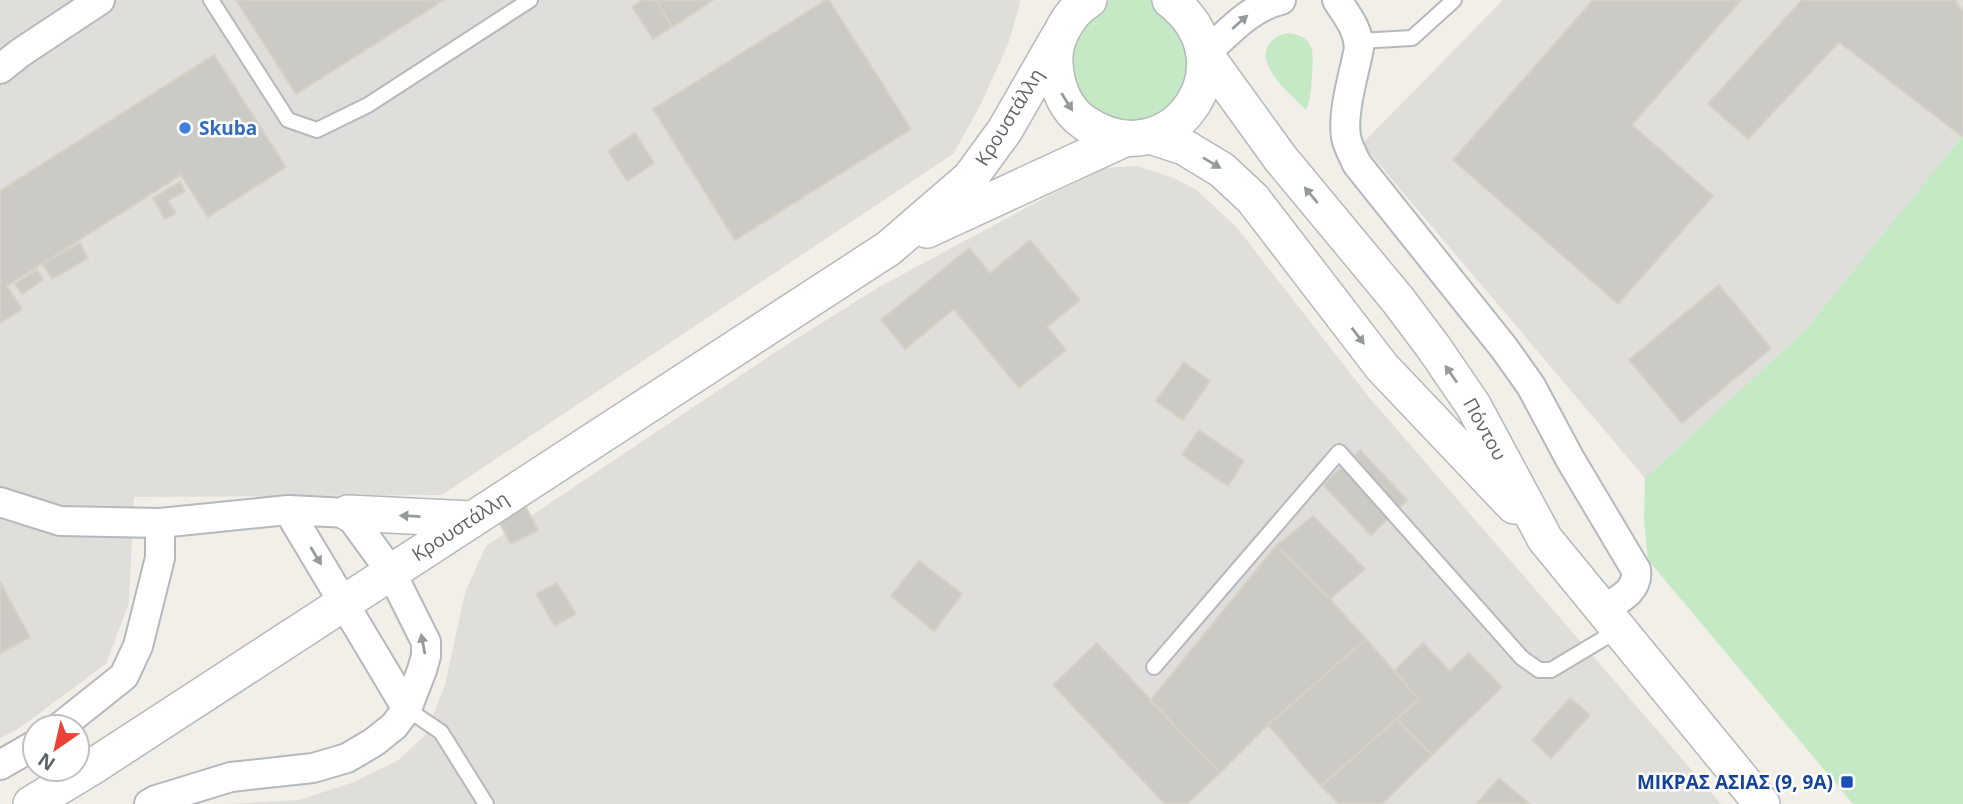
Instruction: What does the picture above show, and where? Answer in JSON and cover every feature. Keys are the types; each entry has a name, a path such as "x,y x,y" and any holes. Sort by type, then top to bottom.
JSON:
{"street":[{"path":"0,69 100,0"},
{"name":"Κρουστάλλη","path":"31,804 92,767 889,248 970,178 1005,130 1060,21 1089,0"},
{"name":"Πόντου","path":"1170,0 1192,22 1205,54 1281,159 1398,300 1434,348 1473,405 1545,540 1762,804"},
{"path":"1205,54 1252,11 1269,2 1281,0"},
{"path":"1337,0 1355,27 1359,41 1346,112 1346,138 1350,150 1357,164 1504,348 1531,386 1570,459 1636,570 1635,586 1611,620"},
{"path":"1060,21 1054,56 1055,77 1062,97 1077,118 1099,132 1184,147 1222,170 1253,200 1382,368 1545,540"},
{"name":"Κρουστάλλη","path":"889,248 1137,138 1169,128 1186,114 1198,96 1204,75 1205,54"},
{"path":"0,502 60,521 160,523 288,510 472,519"},
{"path":"288,510 407,709"},
{"path":"149,804 231,777 313,768 347,758 394,726 407,709 426,656 426,642 391,572 348,513"},
{"path":"78,713 124,676 138,646 160,558 160,523"},
{"path":"0,765 21,753"}],"lane":[{"path":"211,0 288,120 317,130 368,105 530,0"},
{"path":"1359,41 1412,38 1454,0"},
{"path":"1154,667 1339,452 1522,658 1539,670 1551,670 1611,620"},
{"path":"407,709 441,732 486,804"}],"shaded area":[{"path":"0,0 1020,0 1008,44 979,108 953,154 442,495 134,497 129,603 106,664 39,713 21,713 21,727 0,738"},
{"path":"1503,0 1963,0 1963,135 1805,330 1645,478 1362,144"},
{"path":"1137,166 1171,177 1197,190 1238,229 1368,396 1721,804 229,804 299,800 354,782 399,760 425,735 445,685 465,593 486,546 777,351 879,287 1106,168"}],"green space":[{"path":"1109,0 1152,0 1171,10 1196,65 1165,115 1127,124 1090,109 1076,91 1069,49 1090,12"},
{"path":"1288,33 1304,38 1311,48 1313,61 1310,97 1306,110 1277,80 1267,62 1269,44 1275,38"},
{"path":"1963,135 1963,804 1853,804 1648,560 1644,520 1645,478 1805,330"}],"building":[{"path":"236,0 444,0 296,94"},
{"path":"643,0 656,0 672,27 653,39 632,7"},
{"path":"656,0 713,0 672,27"},
{"path":"829,0 911,129 735,240 653,109"},
{"path":"1593,0 1741,0 1632,125 1713,196 1618,304 1453,160"},
{"path":"1802,0 1955,0 1963,12 1963,137 1839,42 1748,139 1708,104"},
{"path":"214,55 286,167 208,217 181,175 7,286 22,309 0,323 0,191"},
{"path":"635,133 654,163 627,181 608,151"},
{"path":"180,182 185,191 168,201 176,213 165,219 153,198"},
{"path":"1030,240 1080,300 1047,327 1066,350 1019,388 954,309 905,349 881,320 969,248 990,273"},
{"path":"80,243 88,258 52,279 43,264"},
{"path":"37,270 43,280 22,294 15,284"},
{"path":"1719,285 1771,348 1682,423 1629,360"},
{"path":"1184,362 1210,381 1183,420 1156,401"},
{"path":"1199,430 1244,461 1228,486 1182,455"},
{"path":"1360,450 1407,500 1371,535 1323,485"},
{"path":"524,504 538,530 511,544 497,518"},
{"path":"1313,516 1365,569 1330,599 1276,546"},
{"path":"1276,546 1366,639 1268,725 1220,773 1150,701"},
{"path":"919,561 962,594 934,631 891,596"},
{"path":"0,582 30,637 0,653"},
{"path":"557,583 576,614 555,626 536,594"},
{"path":"1366,639 1419,699 1321,786 1268,725"},
{"path":"1097,643 1220,773 1187,804 1165,804 1053,685"},
{"path":"1423,643 1450,671 1469,653 1502,687 1432,755 1397,719 1419,699 1394,671"},
{"path":"1570,698 1590,715 1551,758 1532,740"},
{"path":"1397,719 1432,755 1382,804 1339,804 1321,786"},
{"path":"1499,778 1530,804 1476,804"}],"place":[{"name":"Skuba","path":"185,128"},
{"name":"ΜΙΚΡΑΣ ΑΣΙΑΣ (9, 9Α)","path":"1847,782"}]}
